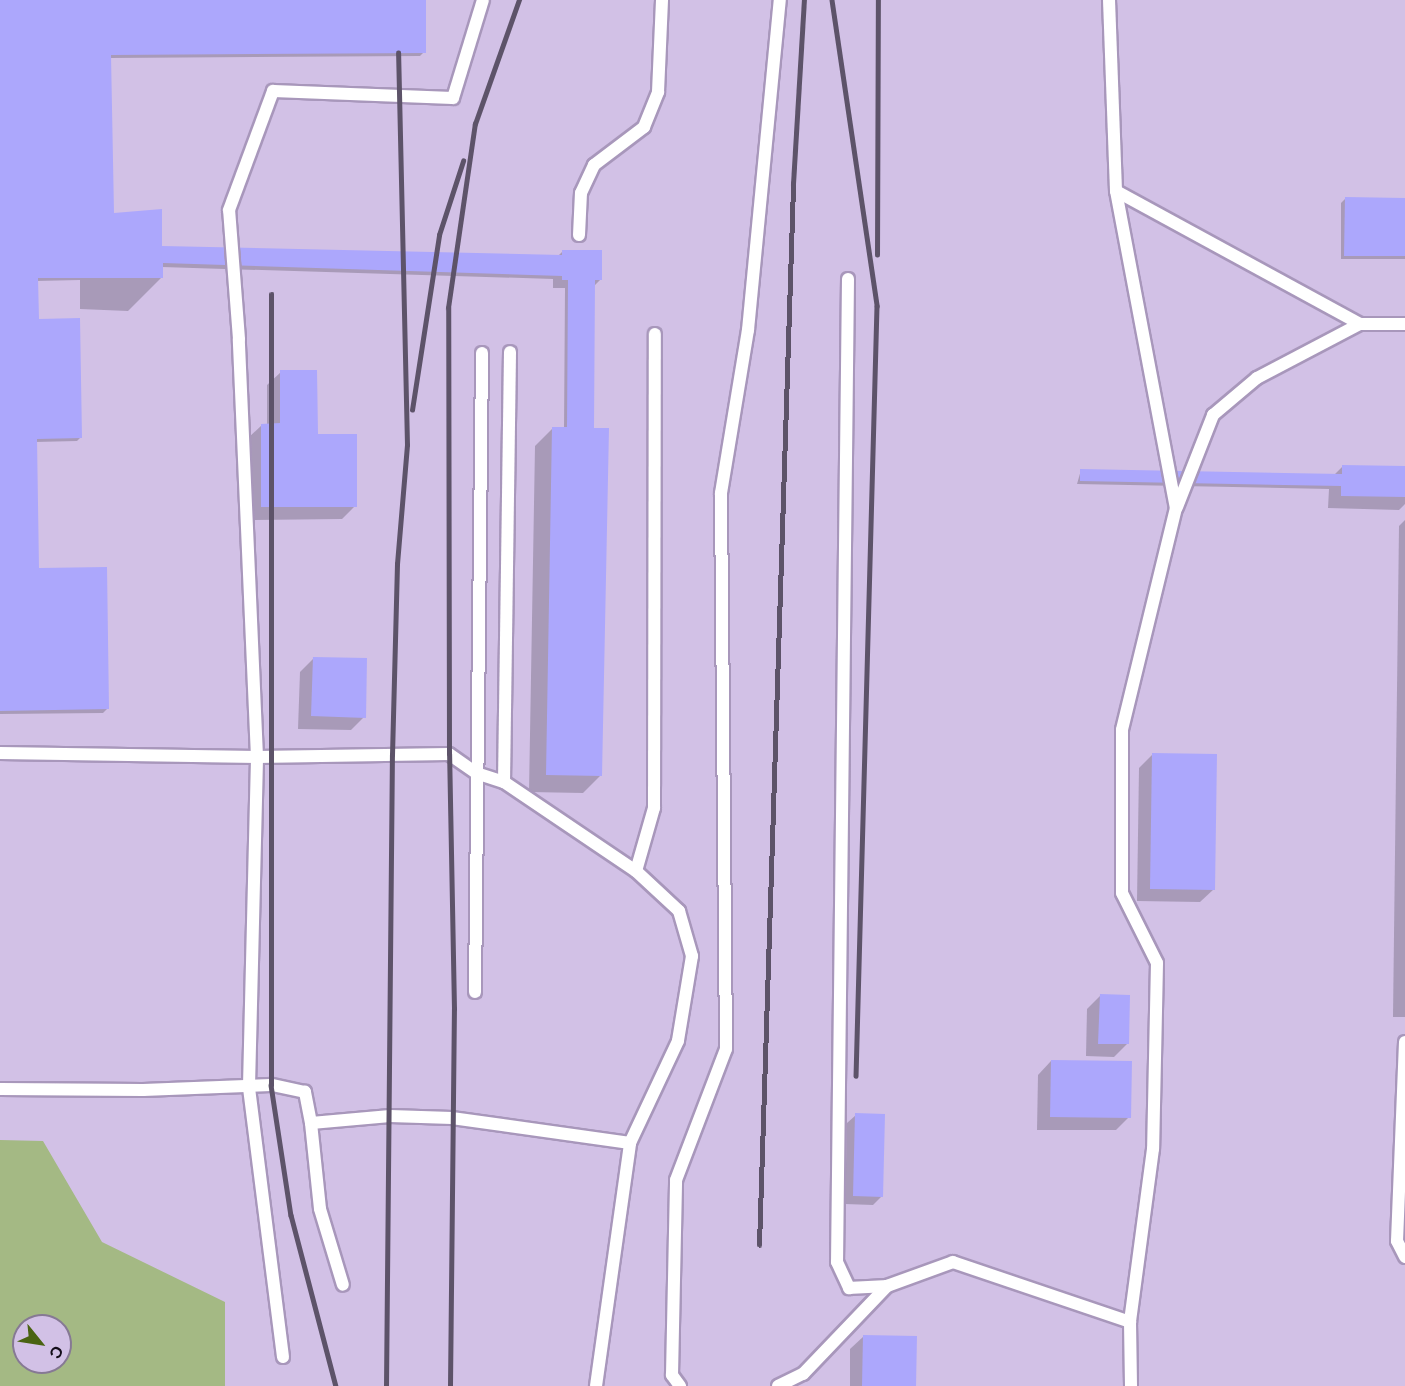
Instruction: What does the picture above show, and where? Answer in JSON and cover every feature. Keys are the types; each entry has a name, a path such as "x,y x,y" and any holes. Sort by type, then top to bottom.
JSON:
{"lane":[{"path":"283,1357 249,1086 257,757 239,339 229,210 273,91 453,98 483,0"},
{"path":"579,235 580,193 594,165 644,127 658,92 662,0"},
{"path":"680,1386 672,1375 676,1180 726,1049 722,493 748,330 780,0"},
{"path":"1109,0 1116,191 1176,508"},
{"path":"1116,191 1360,324"},
{"path":"848,279 837,1262 849,1288 887,1286 952,1262 1130,1322"},
{"path":"1131,1386 1130,1322 1153,1149 1157,963 1122,893 1122,730 1176,508 1213,415 1257,378 1360,324 1405,324"},
{"path":"636,871 654,808 655,334"},
{"path":"504,782 510,352"},
{"path":"475,992 482,353"},
{"path":"0,753 257,757 449,754 476,773 504,782 636,871 679,911 692,956 678,1041 630,1143 596,1386"},
{"path":"1405,1042 1397,1241 1405,1257"},
{"path":"0,1089 271,1085 305,1092 311,1123 320,1209 343,1285"},
{"path":"311,1123 390,1116 452,1118 630,1143"},
{"path":"778,1386 802,1374 887,1286"}],"green space":[{"path":"0,1140 43,1141 102,1242 225,1302 225,1386 0,1386"}],"building":[{"path":"0,0 426,0 426,53 111,55 114,213 162,209 162,246 562,255 562,250 602,250 602,280 595,280 594,428 609,428 602,776 546,775 552,427 567,427 568,280 562,280 562,276 163,263 163,278 38,278 39,319 80,318 82,438 37,439 39,568 107,567 109,709 0,711"},
{"path":"1345,197 1405,198 1405,256 1344,256"},
{"path":"280,370 317,370 318,434 357,434 357,507 261,507 261,424 280,423"},
{"path":"1342,465 1405,466 1405,497 1341,496 1341,486 1080,481 1080,469 1342,474"},
{"path":"313,657 367,658 366,718 311,716"},
{"path":"1152,753 1217,754 1215,890 1150,889"},
{"path":"1100,994 1130,995 1129,1044 1098,1044"},
{"path":"1051,1060 1132,1061 1131,1118 1050,1117"},
{"path":"855,1113 885,1114 883,1197 853,1196"},
{"path":"863,1335 917,1336 916,1386 862,1386"}],"railway":[{"path":"450,1386 454,1009 449,754 448,308 475,124 519,0"},
{"path":"759,1245 793,184 804,0"},
{"path":"832,0 877,306 856,1076"},
{"path":"877,255 878,0"},
{"path":"386,1386 392,755 397,564 407,445 398,53"},
{"path":"412,410 439,235 463,161"},
{"path":"272,294 271,1085 291,1215 336,1386"}]}
